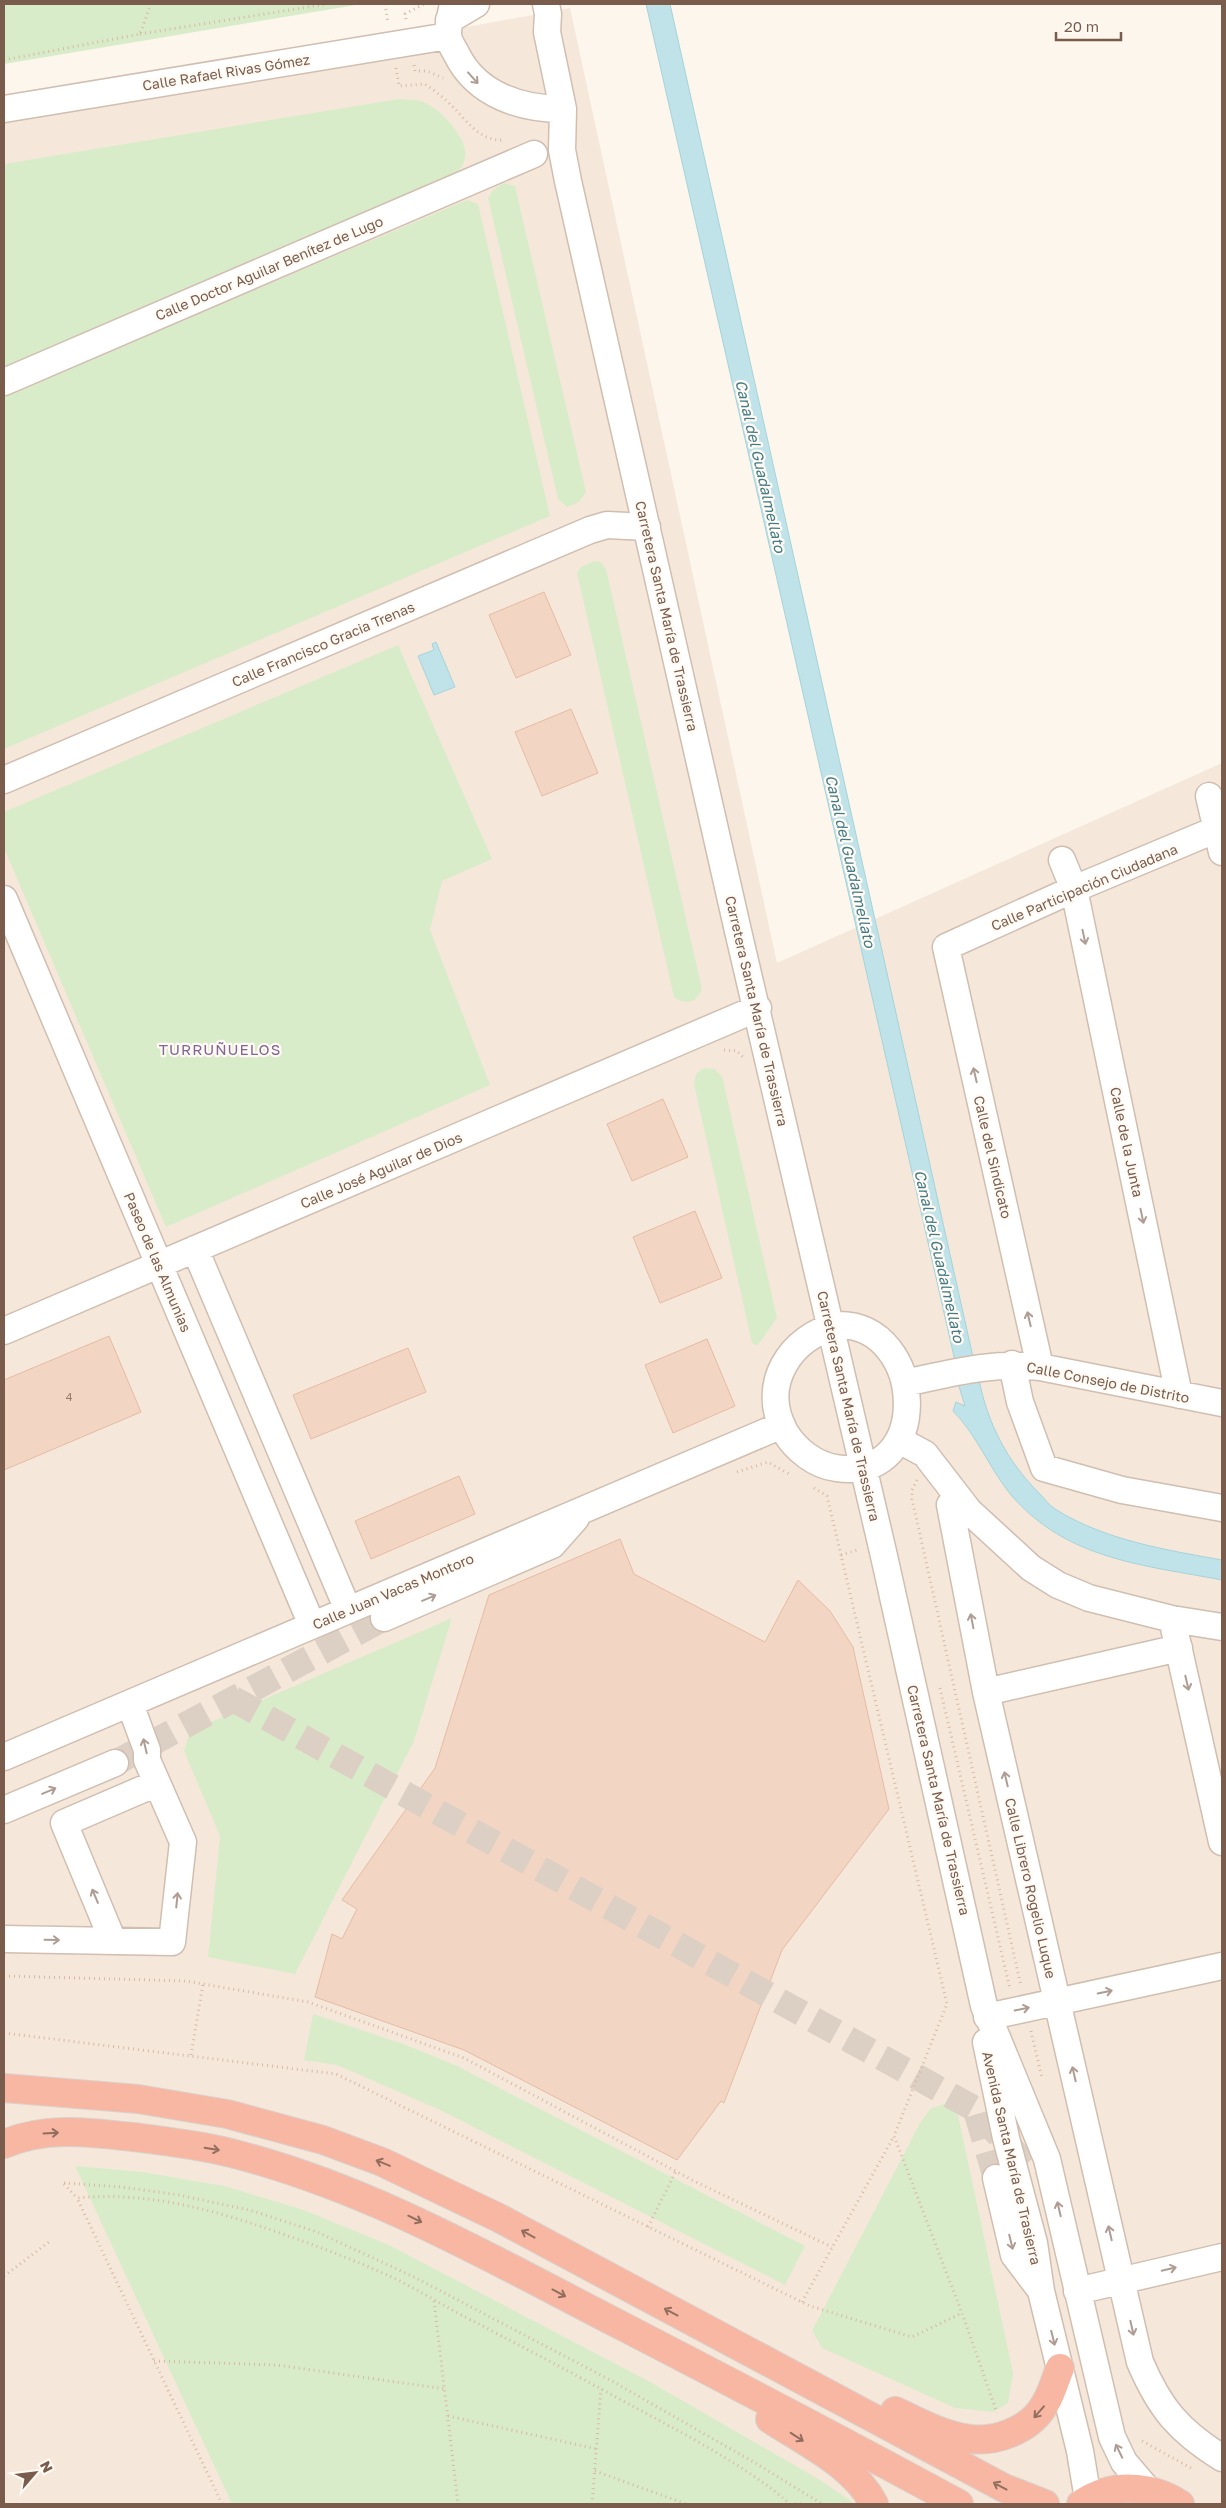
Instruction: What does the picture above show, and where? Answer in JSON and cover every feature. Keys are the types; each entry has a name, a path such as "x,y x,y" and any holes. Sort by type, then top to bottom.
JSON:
{"highway":[{"path":"4,2088 138,2099 191,2107 236,2116 323,2140 382,2162 436,2186 1004,2488 1045,2504"},
{"path":"4,2144 42,2133 71,2131 174,2142 229,2152 293,2170 354,2192 411,2217 812,2424 959,2504"},
{"path":"622,2326 757,2411 841,2467 866,2490 874,2504"},
{"path":"700,2327 809,2372 942,2432 964,2438 983,2439 1004,2435 1032,2420 1045,2404 1060,2368"},
{"path":"1084,2502 1111,2490 1129,2488 1148,2490 1180,2504"}],"street":[{"name":"Calle Rafael Rivas Gómez","path":"4,109 391,44 450,20 476,4"},
{"path":"525,4 536,14 547,32"},
{"name":"Carretera Santa María de Trassierra","path":"546,4 548,14 547,32 563,109 562,150 738,931 758,1008 987,2016"},
{"path":"450,20 463,67 481,86 512,102 539,109 563,109"},
{"name":"Calle Doctor Aguilar Benítez de Lugo","path":"4,382 526,158"},
{"name":"Calle Francisco Gracia Trenas","path":"4,780 590,530 607,526 647,527"},
{"path":"1209,796 1221,836"},
{"name":"Calle Participación Ciudadana","path":"946,947 1074,889 1221,836"},
{"name":"Calle de la Junta","path":"1062,860 1074,889 1179,1395"},
{"name":"Paseo de las Almunias","path":"4,899 312,1626"},
{"name":"Calle del Sindicato","path":"946,947 1040,1367"},
{"name":"Calle José Aguilar de Dios","path":"4,1331 758,1008"},
{"path":"195,1249 348,1610"},
{"path":"831,1327 856,1327 874,1336 896,1360 905,1384 908,1409 904,1430 899,1440 880,1461 862,1467 834,1468 815,1460 794,1443 782,1425 776,1394 779,1378 785,1363 794,1349 806,1338 831,1327"},
{"path":"1012,1364 1020,1402 1044,1468 1122,1490 1222,1508"},
{"name":"Calle Consejo de Distrito","path":"905,1384 982,1366 1012,1364 1040,1367 1222,1403"},
{"name":"Calle Juan Vacas Montoro","path":"4,1757 580,1513 782,1425"},
{"path":"899,1440 925,1454 969,1511 1024,1562 1058,1586 1089,1598 1172,1619 1222,1627"},
{"name":"Calle Librero Rogelio Luque","path":"959,1498 950,1505 986,1692 1140,2362 1152,2390 1172,2419 1196,2441 1222,2458"},
{"path":"384,1618 552,1545 580,1513"},
{"path":"1172,1619 1222,1842"},
{"path":"986,1692 1179,1648"},
{"path":"4,1939 172,1942 183,1842 147,1760 147,1750 130,1704"},
{"path":"4,1810 114,1763"},
{"path":"113,1941 64,1823 157,1783"},
{"path":"987,2016 1222,1966"},
{"name":"Avenida Santa María de Trasierra","path":"987,2016 986,2048 1006,2138 1034,2243 1041,2291 1080,2451 1084,2502"},
{"name":"Avenida Santa María de Trasierra","path":"987,2016 1047,2158 1093,2363 1112,2437 1124,2462 1148,2490"},
{"path":"1031,2170 1069,2328 1093,2363"},
{"path":"996,2178 1014,2255 1041,2291"},
{"path":"1077,2291 1222,2257"}],"path":[{"path":"140,34 150,4"},
{"path":"4,60 140,34 327,4"},
{"path":"385,4 399,86 425,84 449,103 474,130 496,141 504,140 526,158"},
{"path":"733,1474 768,1462 794,1477"},
{"path":"802,2302 894,2136 947,2004 827,1496 810,1487"},
{"path":"841,1555 861,1550"},
{"path":"939,1682 1010,1990"},
{"path":"4,1976 186,1981 308,2002 464,2058 676,2171 832,2247"},
{"path":"191,2055 203,1984"},
{"path":"4,2033 336,2074 802,2302 912,2337 962,2313"},
{"path":"894,2136 962,2313 1004,2435"},
{"path":"648,2227 676,2171"},
{"path":"222,2504 77,2198 64,2184 122,2187 179,2195 253,2211 317,2232 414,2277 612,2381 757,2464 822,2504"},
{"path":"77,2198 96,2196 148,2199 199,2208 324,2248 387,2274 696,2442 777,2493 790,2504"},
{"path":"4,2276 48,2242"},
{"path":"434,2300 458,2504"},
{"path":"154,2361 277,2365 445,2389"},
{"path":"592,2504 601,2389"},
{"path":"448,2416 596,2449"},
{"path":"595,2471 686,2504"},
{"path":"795,2504 805,2504"}],"shaded area":[{"path":"570,8 777,963 1222,763 1222,2504 4,2504 4,112"}],"green space":[{"path":"4,4 362,4 4,64"},
{"path":"399,99 417,100 430,105 445,117 458,134 463,142 465,158 461,168 450,180 4,369 4,164"},
{"path":"504,183 515,186 586,492 579,502 567,507 558,499 488,198 493,190"},
{"path":"467,200 478,204 550,516 4,749 4,396"},
{"path":"594,561 601,562 606,569 702,989 700,994 691,1002 683,1002 674,997 577,573 581,567"},
{"path":"398,645 492,859 442,881 430,930 490,1085 166,1227 4,848 4,812"},
{"path":"704,1068 714,1069 722,1076 777,1318 757,1346 752,1343 694,1084 696,1074"},
{"path":"452,1618 414,1741 295,1974 208,1957 220,1836 184,1751 190,1731"},
{"path":"313,2014 406,2045 457,2066 805,2246 785,2285 440,2110 337,2065 304,2060"},
{"path":"944,2104 958,2115 1013,2373 1008,2403 993,2412 955,2408 822,2348 812,2331 920,2123 930,2109"},
{"path":"75,2166 143,2172 224,2186 304,2210 391,2246 652,2383 820,2480 855,2504 232,2504"}],"water":[{"name":"Canal del Guadalmellato","path":"646,4 670,4 973,1357 955,1361"},
{"path":"436,642 455,687 434,695 418,656 434,650 432,644"},
{"path":"979,1380 988,1412 1008,1455 1028,1481 1053,1507 1074,1520 1115,1536 1157,1548 1222,1560 1222,1580 1164,1570 1108,1556 1082,1547 1057,1534 1033,1517 1003,1485 969,1430 953,1411 956,1402 965,1406 958,1383"}],"building":[{"path":"544,592 571,655 516,678 489,615"},
{"path":"571,709 598,773 542,796 515,732"},
{"path":"663,1099 688,1157 632,1181 607,1124"},
{"path":"695,1211 722,1278 660,1303 633,1237"},
{"path":"109,1336 141,1412 4,1470 4,1380"},
{"path":"707,1339 735,1406 673,1433 645,1365"},
{"path":"408,1348 426,1392 311,1439 293,1395"},
{"path":"459,1476 475,1514 371,1559 355,1521"},
{"path":"620,1539 634,1574 765,1642 798,1580 830,1611 853,1647 889,1809 782,1950 724,2103 721,2101 677,2160 464,2050 315,1997 332,1934 342,1939 357,1909 342,1900 435,1768 489,1595"}],"tunnel":[{"path":"115,1763 384,1618"},
{"path":"233,1699 975,2109 1031,2170"},
{"path":"977,2114 996,2178"}],"district":[{"name":"TURRUÑUELOS","path":"220,1049"}]}
